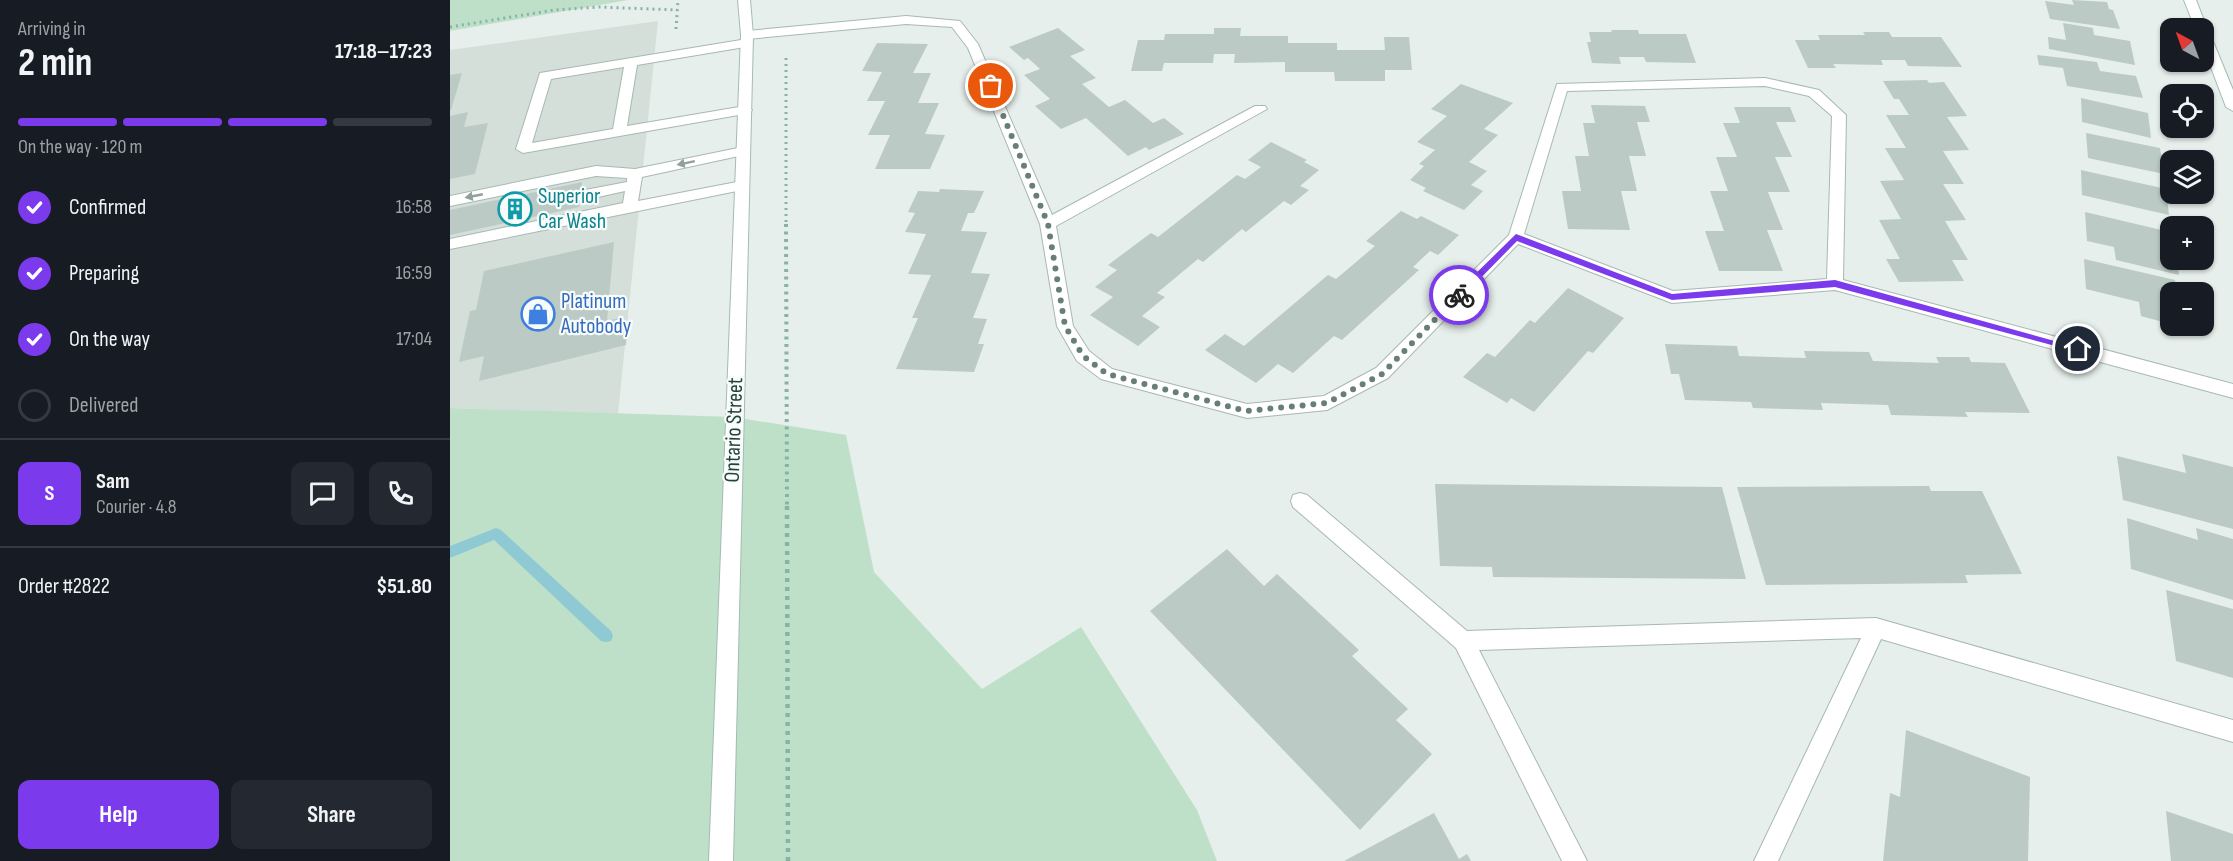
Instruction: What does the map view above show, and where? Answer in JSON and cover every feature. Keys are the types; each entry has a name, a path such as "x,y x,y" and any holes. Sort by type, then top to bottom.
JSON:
{"main road":[{"name":"Ontario Street","path":"721,861 747,39 744,0"},
{"path":"2190,0 2197,18"},
{"path":"745,110 523,148 545,76 786,32 906,20 956,24 974,46 1048,224 1065,326 1083,356 1107,374 1246,411 1327,403 1382,374 1516,237 1562,87 1765,82 1814,93 1839,115 1835,284"},
{"path":"2214,59 2233,107"},
{"path":"619,132 630,62"},
{"path":"1048,224 1260,109"},
{"path":"580,196 634,179 743,151"},
{"path":"450,201 596,171 634,179"},
{"path":"630,207 634,179"},
{"path":"450,244 742,186"},
{"path":"1516,237 1672,297 1835,284 2233,391"},
{"path":"1300,501 1462,640 1575,861"},
{"path":"1462,640 1876,628 2233,731"},
{"path":"1766,861 1876,628"}],"path":[{"path":"675,38 678,0"},
{"path":"450,27 554,10 599,7 677,10"},
{"path":"786,32 788,861"}],"shaded area":[{"path":"658,21 618,414 450,408 450,50"}],"green space":[{"path":"450,0 628,0 450,31"},
{"path":"450,408 733,417 846,435 874,572 982,689 1081,627 1197,810 1217,861 450,861"}],"building":[{"path":"2072,0 2107,2 2109,9 2113,10 2120,29 2050,19 2045,1 2074,5"},
{"path":"2063,23 2093,28 2094,35 2130,41 2135,65 2049,49 2048,37 2066,40"},
{"path":"1058,28 1085,50 1070,56 1096,78 1082,84 1109,107 1125,100 1153,123 1164,118 1184,134 1149,150 1146,147 1128,156 1086,118 1061,129 1035,106 1050,99 1024,75 1040,69 1028,58 1024,60 1009,47"},
{"path":"1214,28 1241,28 1240,36 1288,36 1288,43 1337,43 1337,50 1385,50 1384,37 1409,37 1412,70 1385,70 1385,81 1335,81 1334,72 1285,72 1285,62 1234,63 1235,54 1214,54 1213,63 1164,63 1162,71 1131,71 1138,40 1164,40 1165,34 1214,34"},
{"path":"1611,30 1638,30 1639,34 1686,34 1696,63 1646,62 1644,57 1619,57 1621,64 1592,63 1587,42 1591,42 1589,32 1612,32"},
{"path":"1863,32 1889,32 1892,37 1941,37 1962,67 1908,66 1905,60 1881,60 1883,65 1833,64 1836,68 1808,68 1795,40 1820,40 1818,35 1865,35"},
{"path":"877,43 928,44 913,73 931,73 918,103 939,103 925,134 945,135 930,169 875,169 890,135 868,135 885,101 867,101 882,72 862,71"},
{"path":"2037,55 2097,62 2100,71 2136,76 2143,98 2067,86 2063,68 2039,65"},
{"path":"462,73 451,110 450,110 450,75"},
{"path":"1927,80 1929,83 1944,82 1967,116 1947,117 1969,150 1943,151 1964,184 1943,184 1966,220 1945,221 1968,260 1952,260 1964,281 1899,282 1886,259 1900,259 1879,220 1901,219 1880,181 1904,180 1885,148 1906,148 1886,115 1909,115 1899,99 1894,99 1883,81"},
{"path":"1461,84 1513,103 1484,129 1498,135 1469,162 1487,171 1471,185 1483,191 1464,210 1423,191 1426,188 1410,180 1424,166 1419,164 1435,150 1417,142 1447,116 1431,109"},
{"path":"2081,98 2148,113 2151,138 2082,122"},
{"path":"1591,105 1645,106 1650,122 1637,122 1646,156 1629,156 1637,191 1621,191 1630,230 1568,229 1562,191 1581,191 1575,156 1589,156 1583,123 1595,123"},
{"path":"1734,107 1790,107 1796,122 1776,122 1792,157 1775,157 1790,192 1768,192 1783,230 1767,230 1783,271 1719,271 1705,231 1724,231 1710,191 1728,191 1716,157 1737,157 1723,123 1740,123"},
{"path":"468,112 464,127 488,123 475,174 450,179 450,116"},
{"path":"2086,133 2160,148 2160,173 2088,158"},
{"path":"1271,142 1307,160 1304,162 1319,170 1300,186 1309,190 1291,205 1284,201 1246,232 1242,229 1203,262 1198,259 1157,293 1165,297 1142,316 1160,327 1138,346 1090,315 1113,297 1095,287 1117,270 1108,265 1151,233 1158,237 1237,175 1245,179 1261,167 1248,160"},
{"path":"2081,170 2160,188 2160,204 2168,204 2169,215 2082,195"},
{"name":"Superior Car Wash","path":"582,182 579,207 450,235 450,210"},
{"path":"940,189 984,191 974,213 968,213 961,231 987,232 971,273 990,274 973,318 987,319 978,344 984,344 974,372 896,369 918,318 912,318 931,275 908,274 926,234 905,232 915,213 908,212 918,191 939,192"},
{"path":"1401,211 1417,219 1421,216 1459,235 1438,255 1430,251 1413,267 1419,270 1342,340 1334,336 1293,373 1278,364 1256,383 1205,350 1225,334 1244,346 1328,275 1336,279 1375,246 1366,241"},
{"path":"2085,212 2160,230 2160,270 2178,270 2179,275 2116,260 2114,247 2087,241"},
{"name":"Platinum Autobody","path":"614,242 607,321 623,317 623,323 628,322 626,345 479,381 484,356 459,362 470,311 476,310 484,271"},
{"path":"2084,259 2175,280 2175,282 2160,282 2160,321 2141,316 2139,302 2086,289"},
{"path":"1568,288 1624,318 1593,353 1588,351 1534,412 1511,398 1507,403 1463,377 1487,353 1495,357 1530,320 1535,323"},
{"path":"1665,344 1737,346 1739,356 1806,358 1804,351 1869,352 1873,361 1939,363 1936,357 1969,357 1971,362 2005,363 2030,413 1965,412 1968,417 1891,415 1888,405 1821,403 1823,410 1753,408 1751,402 1685,400 1679,374 1671,374"},
{"path":"2182,454 2233,467 2233,529 2123,500 2117,456 2186,473"},
{"path":"1435,484 1722,487 1746,579 1493,577 1492,567 1440,566"},
{"path":"1929,486 1931,491 1982,491 2022,574 1965,575 1968,583 1766,585 1737,487"},
{"path":"2127,518 2198,540 2196,528 2233,539 2233,600 2131,569"},
{"path":"1227,549 1264,586 1277,574 1359,650 1352,656 1408,709 1396,720 1432,754 1360,830 1150,611"},
{"path":"2166,590 2233,609 2233,678 2176,661"},
{"path":"1906,730 2030,777 2028,861 1883,861 1890,793 1900,797"},
{"path":"2166,811 2233,834 2233,861 2171,861"},
{"path":"1434,813 1459,859 1467,854 1471,861 1344,861"}],"waterway":[{"path":"450,552 496,534 606,636"}],"way so far":[{"path":"991,86 1048,224 1065,326 1083,356 1107,374 1246,411 1327,403 1382,374 1459,295"}],"place":[{"name":"Superior Car Wash","path":"515,209"},
{"name":"Platinum Autobody","path":"538,314"}],"route":[{"path":"1459,295 1516,237 1672,297 1835,284 2078,349"}]}
